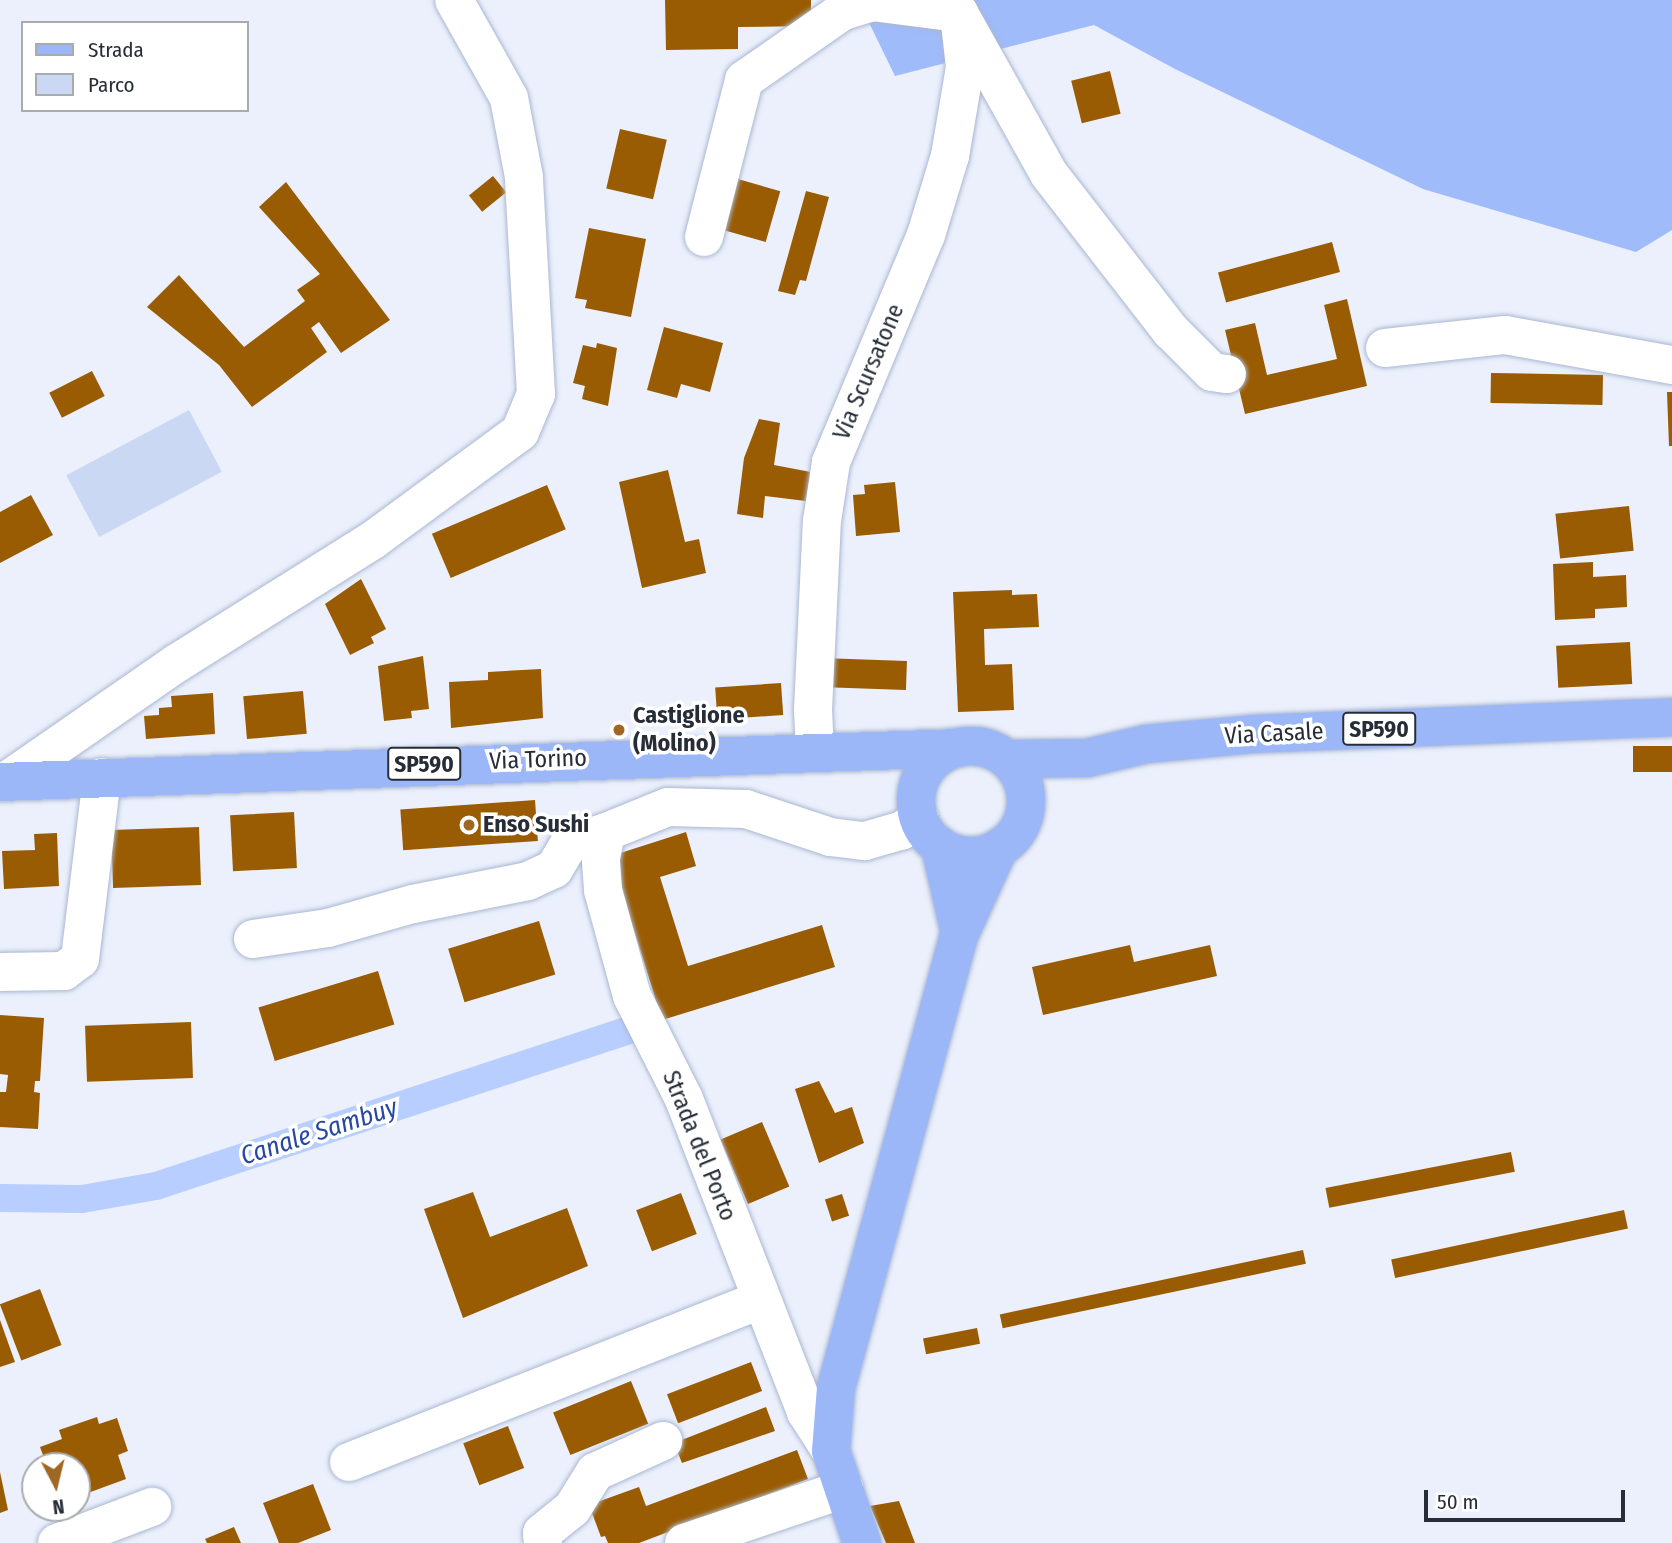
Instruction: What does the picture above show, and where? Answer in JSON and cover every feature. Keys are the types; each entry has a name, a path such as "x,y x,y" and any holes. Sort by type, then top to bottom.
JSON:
{"main road":[{"name":"Via Casale","path":"1087,758 1146,744 1253,734 1672,717"},
{"name":"SP590","path":"831,752 958,748 992,750 1007,759 1087,758"},
{"path":"958,748 928,767 926,816 960,933"},
{"name":"Via Torino","path":"3,782 831,752"},
{"name":"SP590","path":"831,752 926,816 969,856 999,849"},
{"name":"SP590","path":"1026,804 1087,758"},
{"path":"862,1543 831,1451 836,1388 960,933 999,849 1013,836 1026,804 1024,787 1007,759"}],"street":[{"path":"3,782 177,663 373,540 520,432 536,394 524,177 509,98 454,0"},
{"path":"704,237 744,80 843,11 872,2 958,6 1048,174 1171,331 1212,372 1227,374"},
{"name":"Via Scursatone","path":"831,752 813,710 822,521 831,462 926,235 950,156 965,67 958,6"},
{"path":"1385,348 1505,335 1672,365"},
{"path":"0,972 64,971 80,959 103,777"},
{"path":"253,939 328,928 401,907 528,881 554,869 569,844 668,807 746,809 830,837 864,841 901,831 926,816"},
{"name":"Strada del Porto","path":"606,832 603,890 632,996 684,1099 806,1412 831,1451"},
{"path":"349,1462 761,1300"},
{"path":"543,1543 542,1533 572,1509 595,1472 663,1441"},
{"path":"684,1543 844,1489"},
{"path":"57,1543 152,1507"}],"green space":[{"path":"189,410 222,472 99,537 66,475"}],"shaded area":[{"path":"858,0 1672,0 1672,230 1636,252 1423,189 1175,69 1094,25 895,76"}],"building":[{"path":"665,0 811,0 811,26 738,27 738,49 666,50"},
{"path":"1110,71 1121,114 1082,123 1071,81"},
{"path":"620,129 667,140 653,199 606,188"},
{"path":"493,176 506,192 482,212 469,196"},
{"path":"738,179 780,191 766,242 723,230"},
{"path":"286,182 390,320 341,353 319,322 311,328 327,352 252,407 219,365 147,307 179,275 244,347 305,301 297,290 320,274 259,207"},
{"path":"806,191 829,197 806,281 800,280 795,295 778,291"},
{"path":"589,228 646,239 631,317 585,308 587,300 575,298"},
{"path":"1332,242 1340,272 1226,302 1218,273"},
{"path":"1347,299 1367,386 1245,414 1225,330 1255,323 1267,375 1337,359 1324,305"},
{"path":"664,327 723,343 710,392 681,384 677,398 647,390"},
{"path":"597,343 617,348 608,406 582,399 585,386 573,383 583,345 596,348"},
{"path":"92,371 105,396 62,418 49,393"},
{"path":"1491,373 1603,375 1602,405 1490,403"},
{"path":"1667,392 1672,392 1672,446 1669,446"},
{"path":"759,419 780,423 774,465 816,473 814,502 765,496 763,518 737,514 744,458"},
{"path":"668,470 685,542 699,539 706,573 642,588 619,482"},
{"path":"895,482 900,532 856,536 853,495 865,494 864,485"},
{"path":"547,485 566,529 451,578 432,534"},
{"path":"31,495 53,535 0,563 0,512"},
{"path":"1629,506 1634,551 1560,558 1555,514"},
{"path":"1593,562 1593,577 1626,575 1627,607 1595,609 1595,618 1555,620 1553,564"},
{"path":"361,579 386,629 371,637 374,643 350,655 325,604"},
{"path":"1012,590 1012,595 1037,594 1039,627 984,629 985,665 1012,664 1014,710 958,712 953,592"},
{"path":"1630,642 1632,684 1558,688 1556,646"},
{"path":"423,656 429,709 411,711 412,718 384,721 378,666"},
{"path":"821,658 907,661 906,690 820,687"},
{"path":"541,669 543,718 451,728 449,682 488,680 488,672"},
{"path":"781,683 783,715 717,720 715,688"},
{"path":"303,691 307,734 247,739 243,696"},
{"path":"213,693 215,734 146,739 144,716 159,715 159,708 172,707 171,696"},
{"path":"1633,746 1672,746 1672,772 1633,772"},
{"name":"Enso Sushi","path":"535,800 538,841 403,850 400,809"},
{"path":"294,812 297,868 233,871 230,815"},
{"path":"199,827 201,885 113,888 111,830"},
{"path":"686,832 696,866 660,877 688,966 822,925 835,967 662,1020 611,856"},
{"path":"57,833 59,886 4,889 2,851 35,850 34,834"},
{"path":"539,921 555,975 465,1002 448,949"},
{"path":"1130,945 1134,962 1210,945 1217,976 1043,1015 1032,967"},
{"path":"378,971 394,1025 275,1061 258,1008"},
{"path":"0,1015 44,1018 40,1081 35,1081 34,1092 40,1093 38,1129 0,1127 0,1092 6,1092 8,1075 0,1074"},
{"path":"191,1022 193,1078 87,1082 85,1026"},
{"path":"819,1081 835,1113 852,1107 864,1143 819,1163 795,1089"},
{"path":"762,1122 789,1186 748,1204 721,1140"},
{"path":"1511,1152 1515,1172 1329,1208 1325,1188"},
{"path":"473,1192 490,1237 567,1208 588,1266 463,1318 424,1209"},
{"path":"681,1193 697,1234 652,1251 636,1210"},
{"path":"842,1194 849,1216 832,1221 825,1200"},
{"path":"1624,1210 1628,1229 1395,1278 1391,1259"},
{"path":"1303,1250 1306,1264 1003,1328 1000,1314"},
{"path":"40,1289 62,1345 21,1360 0,1304"},
{"path":"0,1320 15,1362 0,1367"},
{"path":"977,1328 980,1344 926,1354 923,1338"},
{"path":"751,1362 762,1391 678,1423 667,1394"},
{"path":"631,1381 648,1424 570,1455 553,1412"},
{"path":"766,1407 775,1431 682,1463 674,1443"},
{"path":"97,1417 99,1424 117,1418 128,1451 118,1455 126,1479 91,1492 91,1452 42,1452 40,1447 62,1439 59,1430"},
{"path":"508,1426 524,1468 479,1485 463,1443"},
{"path":"797,1450 808,1479 639,1543 608,1543 605,1536 601,1537 589,1505 639,1487 646,1506"},
{"path":"0,1472 8,1510 0,1513"},
{"path":"313,1484 331,1530 298,1543 279,1543 263,1503"},
{"path":"899,1501 915,1543 886,1543 870,1506"},
{"path":"234,1527 241,1543 207,1543 205,1539"}],"waterway":[{"name":"Canale Sambuy","path":"0,1198 82,1199 156,1186 632,1029"}],"place":[{"name":"Castiglione (Molino)","path":"619,730"},
{"name":"Enso Sushi","path":"469,825"}]}
